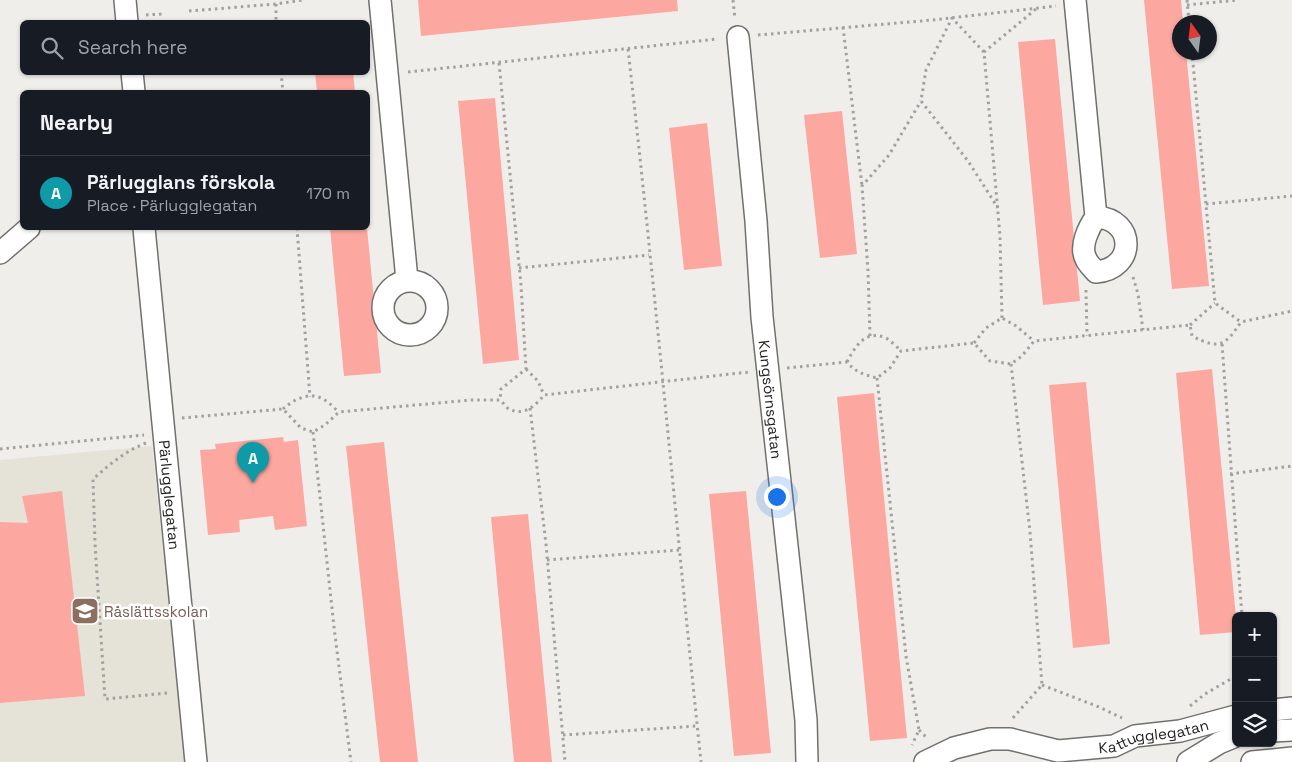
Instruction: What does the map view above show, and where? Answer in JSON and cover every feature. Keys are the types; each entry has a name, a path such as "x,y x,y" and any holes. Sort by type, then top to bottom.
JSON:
{"street":[{"path":"125,0 127,20"},
{"path":"380,0 407,280"},
{"path":"1076,2 1096,216 1090,227 1084,247 1086,260 1096,272 1106,271 1121,261 1127,244 1121,227 1106,217 1096,216"},
{"name":"Kungsörnsgatan","path":"738,36 756,221 762,317 806,720 807,762"},
{"path":"132,75 134,90"},
{"path":"0,253 27,230"},
{"name":"Pärlugglegatan","path":"144,230 196,762"},
{"path":"1277,710 1292,708"},
{"name":"Kattugglegatan","path":"918,755 990,739 1010,739 1058,751 1114,746 1136,736 1180,731 1232,717"},
{"path":"1277,731 1292,730"},
{"path":"1188,762 1219,743 1232,738"},
{"path":"1252,762 1292,758"}],"path":[{"path":"189,11 303,0"},
{"path":"1187,0 1188,15"},
{"path":"1187,5 1238,0"},
{"path":"387,74 738,36 952,18 1076,2"},
{"path":"276,4 276,20"},
{"path":"984,52 1037,8"},
{"path":"952,18 984,52 998,208 1002,318"},
{"path":"862,186 888,154 920,100 926,70 952,18"},
{"path":"843,27 862,186 870,336"},
{"path":"628,49 664,382 701,762"},
{"path":"1193,60 1215,303 1241,322"},
{"path":"499,63 519,268 526,369 538,381 544,395"},
{"path":"281,75 283,90"},
{"path":"920,100 968,161 998,208"},
{"path":"1206,204 1292,196"},
{"path":"297,230 310,397"},
{"path":"519,268 649,255"},
{"path":"1121,261 1132,273 1138,294 1143,330"},
{"path":"1087,336 1086,290 1096,272"},
{"path":"1002,318 1016,326 1034,341 1190,325 1215,303"},
{"path":"1190,325 1192,336 1207,343 1222,344 1231,337 1241,322 1292,311"},
{"path":"847,362 856,345 870,336 885,338 901,350 974,343 986,328 1002,318"},
{"path":"974,343 990,361 1011,364 1022,356 1034,341"},
{"path":"1222,344 1230,474 1242,612"},
{"path":"877,378 890,368 901,350"},
{"path":"526,369 500,389 500,400 509,409 524,412 535,406 544,395 847,362"},
{"path":"847,362 852,368 863,374 877,378"},
{"path":"990,739 1020,712 1042,685 1030,532 1011,364"},
{"path":"877,378 906,656 919,730 918,755"},
{"path":"0,449 164,431 283,408 293,400 304,396 322,398 339,412"},
{"path":"283,408 301,428 313,432 325,426 339,412 470,400 500,400"},
{"path":"530,408 547,560 565,762"},
{"path":"164,431 150,442 135,448 115,460 93,479 94,544 105,700 189,691"},
{"path":"313,432 334,627 352,762"},
{"path":"1230,474 1292,466"},
{"path":"547,560 679,550"},
{"path":"1184,711 1205,694 1232,678"},
{"path":"1042,685 1099,707 1123,719"},
{"path":"563,735 698,726"}],"shaded area":[{"name":"Råslättsskolan","path":"152,446 186,762 0,762 0,460"}],"building":[{"path":"418,0 677,0 678,11 421,36"},
{"path":"1144,0 1181,0 1182,15 1172,15 1172,60 1187,60 1209,286 1172,289"},
{"path":"1055,39 1080,301 1043,305 1018,42"},
{"path":"315,75 353,75 355,90 317,90"},
{"path":"495,98 519,360 483,364 458,101"},
{"path":"842,111 857,254 820,258 804,115"},
{"path":"707,123 722,266 684,270 669,128"},
{"path":"330,230 367,230 381,373 344,376"},
{"path":"1212,369 1236,612 1232,612 1232,632 1200,635 1176,373"},
{"path":"1086,382 1110,644 1073,648 1049,385"},
{"path":"874,393 907,738 870,741 837,397"},
{"path":"283,437 284,442 298,440 307,526 275,530 273,516 239,520 240,532 208,535 200,450 216,449 215,444"},
{"path":"384,442 418,762 380,762 346,446"},
{"path":"62,491 85,696 0,703 0,522 28,523 22,496"},
{"path":"746,491 771,753 734,756 709,494"},
{"path":"528,514 552,762 514,762 491,517"}],"place":[{"name":"Pärlugglans förskola","path":"253,483"},
{"name":"Råslättsskolan","path":"85,611"}]}
